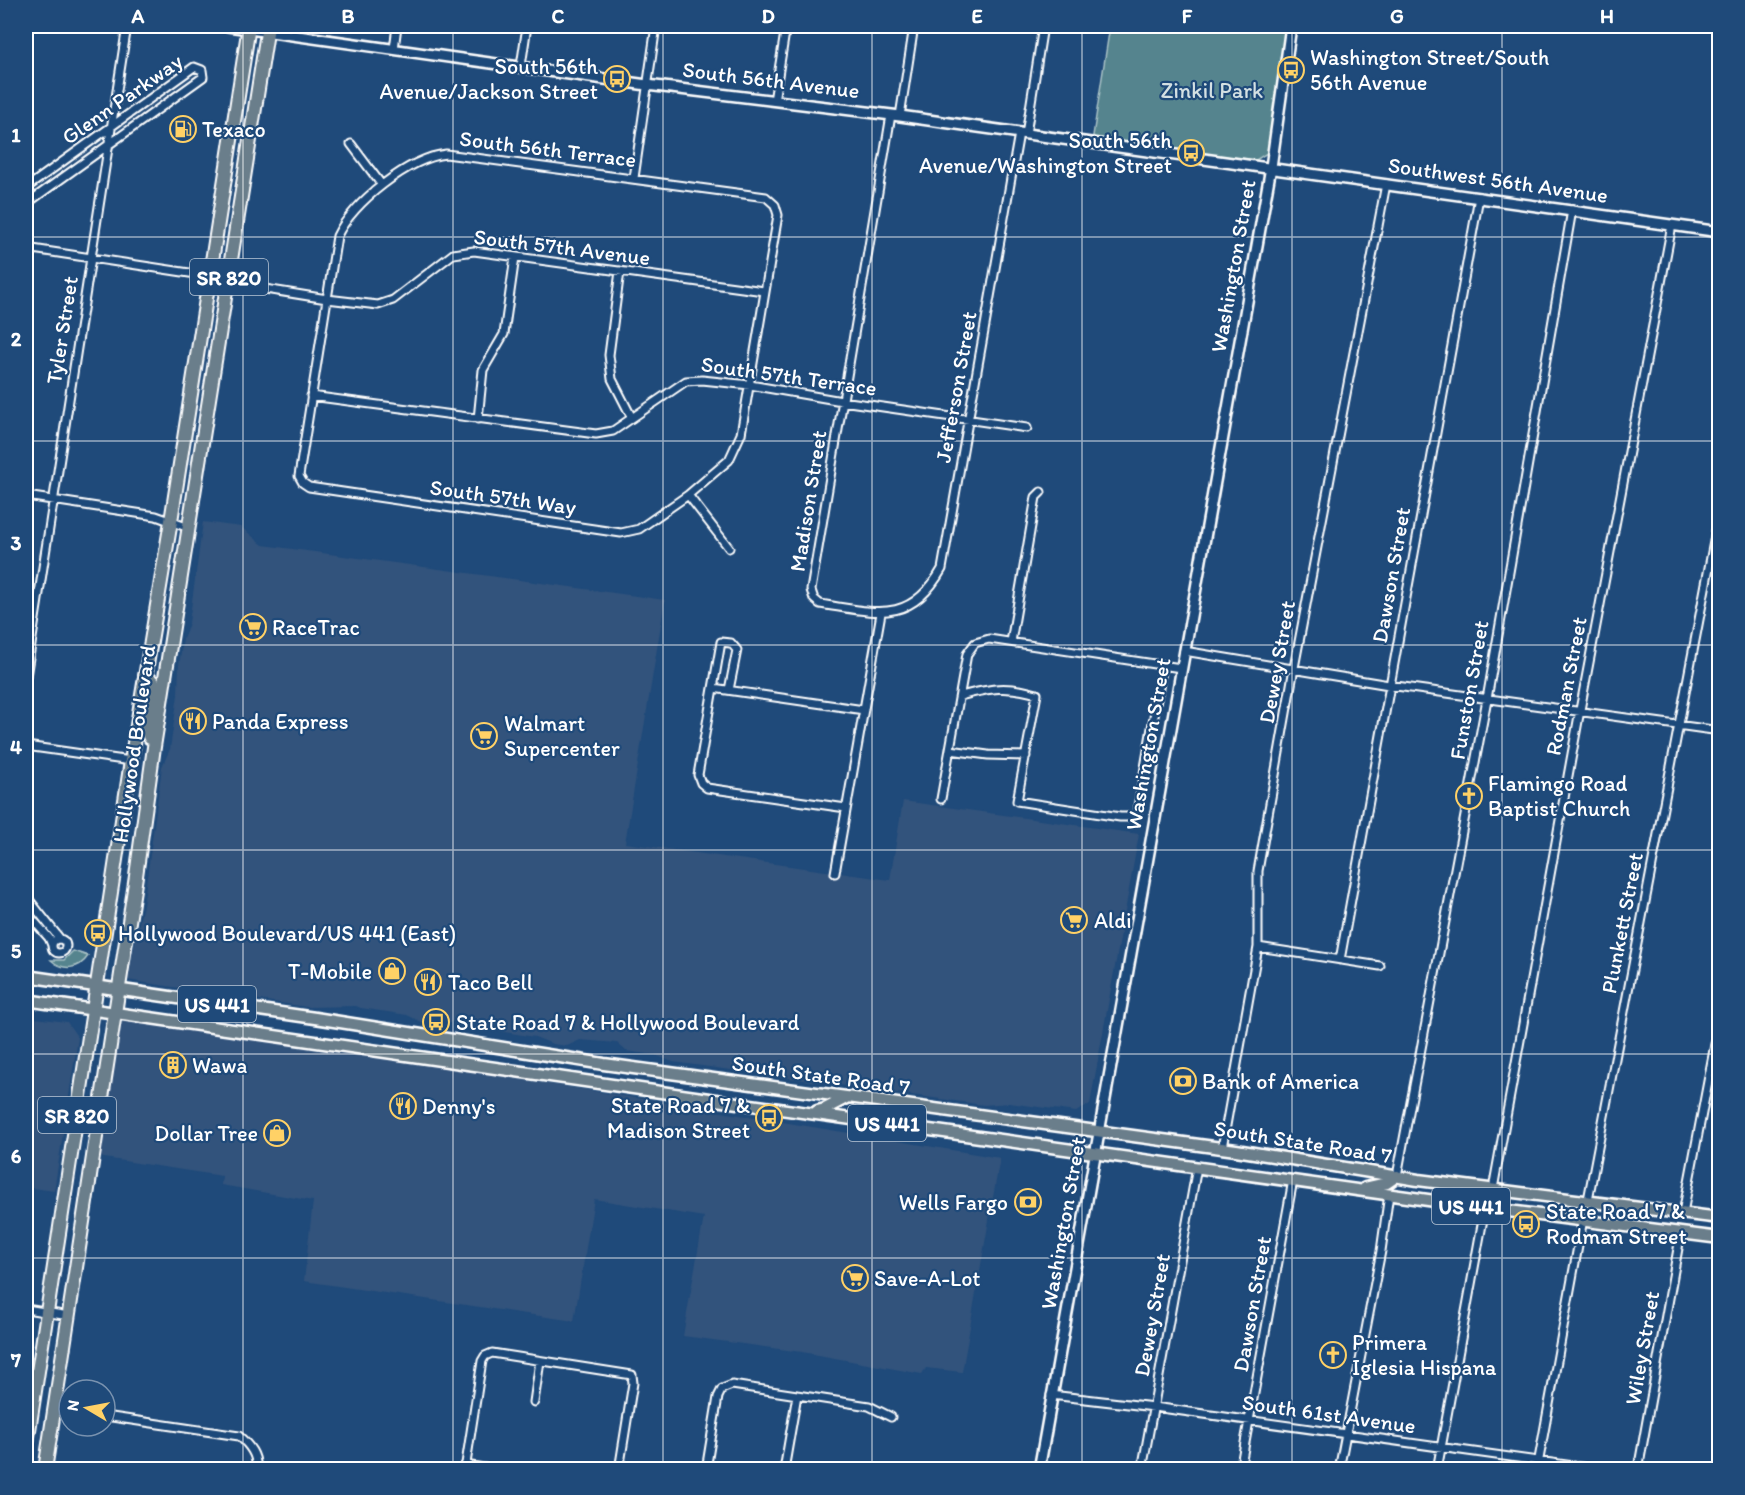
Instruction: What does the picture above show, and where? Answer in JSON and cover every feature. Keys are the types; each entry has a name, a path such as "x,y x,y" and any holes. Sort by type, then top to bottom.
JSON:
{"highway":[{"name":"Hollywood Boulevard","path":"26,1450 28,1423 131,761 248,27"},
{"name":"Hollywood Boulevard","path":"45,1470 154,747 267,28"},
{"path":"220,202 226,217 217,272 219,279 228,283"},
{"path":"146,675 153,682 148,734 154,747"},
{"path":"131,761 142,769 149,783"}],"main road":[{"name":"South State Road 7","path":"26,976 315,1018 604,1064 1222,1148 1418,1180 1714,1217"},
{"name":"South State Road 7","path":"26,1000 1485,1208 1719,1238"},
{"path":"811,1113 852,1099"},
{"path":"829,1115 852,1099"},
{"path":"1359,1190 1387,1183 1397,1176"},
{"path":"1389,1194 1418,1180"},
{"path":"1654,1229 1671,1226 1683,1213"},
{"path":"1681,1232 1693,1220 1714,1217"}],"street":[{"name":"Tyler Street","path":"26,677 127,26"},
{"name":"South 56th Avenue","path":"228,26 267,28 394,49 647,85 896,115 1271,167"},
{"path":"394,49 398,26"},
{"path":"521,66 527,26"},
{"path":"634,178 656,26"},
{"path":"774,100 786,26"},
{"name":"Madison Street","path":"880,613 820,604 813,599 811,590 842,401 914,26"},
{"name":"Jefferson Street","path":"880,613 902,609 920,598 933,585 942,569 1043,26"},
{"name":"Washington Street","path":"1039,1470 1271,167 1291,26"},
{"name":"Glenn Parkway","path":"26,188 194,67 202,70 203,77 26,204"},
{"path":"351,144 381,184"},
{"name":"South 56th Terrace","path":"303,483 299,476 337,236 343,223 381,184 433,155 446,154 765,197 775,205"},
{"name":"Southwest 56th Avenue","path":"1271,167 1719,232"},
{"name":"Dewey Street","path":"1222,1148 1258,947 1258,871 1386,184"},
{"name":"Dawson Street","path":"1340,960 1479,197"},
{"name":"South 57th Way","path":"303,483 309,487 621,533 639,529 688,495 729,460 741,434 778,216 775,205"},
{"name":"Funston Street","path":"1397,1176 1486,699 1572,210"},
{"name":"Rodman Street","path":"1492,1189 1672,225"},
{"path":"26,248 209,276"},
{"name":"South 57th Avenue","path":"228,283 378,305 393,300 453,254 474,251 764,291"},
{"path":"478,419 483,370 504,334 515,257"},
{"path":"620,271 609,355 612,379 632,418"},
{"name":"South 57th Terrace","path":"311,396 596,434 613,431 686,381 702,380 750,385 1027,428"},
{"path":"1011,642 1036,497 1041,492"},
{"path":"688,495 729,548"},
{"path":"26,496 156,516 171,521 188,534"},
{"name":"Plunkett Street","path":"1588,1200 1719,510"},
{"path":"171,521 188,534"},
{"path":"835,873 880,613"},
{"path":"941,799 968,654 975,643 989,639 1181,668"},
{"path":"729,690 737,650 731,643 721,642 698,775 701,783 707,788 846,808"},
{"path":"1184,651 1389,685 1719,731"},
{"path":"960,696 999,688 1015,688 1037,694 1017,801 1130,817 1137,813 1163,665"},
{"path":"713,688 864,710"},
{"path":"26,746 131,761"},
{"path":"950,750 988,755 1026,756"},
{"path":"26,896 66,944 63,952 56,952 49,938 26,912"},
{"path":"52,945 60,939"},
{"path":"1258,947 1380,966"},
{"path":"1683,1213 1719,1018"},
{"name":"Dewey Street","path":"1142,1470 1197,1167"},
{"name":"Dawson Street","path":"1240,1470 1293,1180"},
{"path":"1339,1470 1381,1251 1389,1194"},
{"path":"1437,1470 1485,1208"},
{"path":"1538,1470 1583,1220"},
{"name":"Wiley Street","path":"1638,1470 1681,1232"},
{"path":"26,1309 69,1316"},
{"path":"497,1470 465,1467 483,1361 485,1356 492,1353 628,1372 632,1375 633,1383 620,1470"},
{"path":"534,1402 540,1360"},
{"path":"706,1470 718,1397 722,1389 732,1385 869,1406 891,1418"},
{"path":"784,1470 797,1395"},
{"name":"South 61st Avenue","path":"1051,1395 1154,1407 1602,1470"},
{"path":"117,1418 239,1436 250,1445 257,1462 256,1470"}],"shaded area":[{"path":"203,522 241,527 263,545 665,600 625,843 890,880 903,801 1139,834 1090,1104 1076,1112 1009,1103 984,1105 673,1062 655,1055 626,1051 617,1043 580,1040 567,1046 553,1044 535,1037 486,1029 478,1022 457,1019 444,1026 426,1024 407,1015 356,1006 307,1007 127,980 144,900 162,767 170,749 178,695 179,665 183,639 189,623"},
{"path":"121,1013 1000,1158 962,1372 926,1368 922,1374 802,1352 683,1336 704,1217 594,1199 574,1321 304,1281 313,1201 221,1185 222,1176 98,1157"},
{"path":"26,1017 67,1022 78,1038 54,1191 26,1187"}],"green space":[{"name":"Zinkil Park","path":"1110,26 1288,26 1267,153 1256,160 1100,141 1093,136"},
{"path":"73,951 88,956 80,964 71,967 61,966 51,960 64,960"}],"place":[{"name":"Washington Street/South 56th Avenue","path":"1291,70"},
{"name":"South 56th Avenue/Jackson Street","path":"617,79"},
{"name":"Texaco","path":"183,129"},
{"name":"South 56th Avenue/Washington Street","path":"1191,153"},
{"name":"RaceTrac","path":"253,627"},
{"name":"Panda Express","path":"193,721"},
{"name":"Walmart Supercenter","path":"484,736"},
{"name":"Flamingo Road Baptist Church","path":"1469,796"},
{"name":"Aldi","path":"1074,920"},
{"name":"Hollywood Boulevard/US 441 (East)","path":"98,933"},
{"name":"T-Mobile","path":"392,971"},
{"name":"Taco Bell","path":"428,982"},
{"name":"State Road 7 & Hollywood Boulevard","path":"436,1022"},
{"name":"Wawa","path":"173,1065"},
{"name":"Bank of America","path":"1183,1081"},
{"name":"Denny's","path":"403,1106"},
{"name":"State Road 7 & Madison Street","path":"769,1118"},
{"name":"Dollar Tree","path":"277,1133"},
{"name":"Wells Fargo","path":"1028,1202"},
{"name":"State Road 7 & Rodman Street","path":"1526,1224"},
{"name":"Save-A-Lot","path":"855,1278"},
{"name":"Primera Iglesia Hispana","path":"1333,1355"}]}
